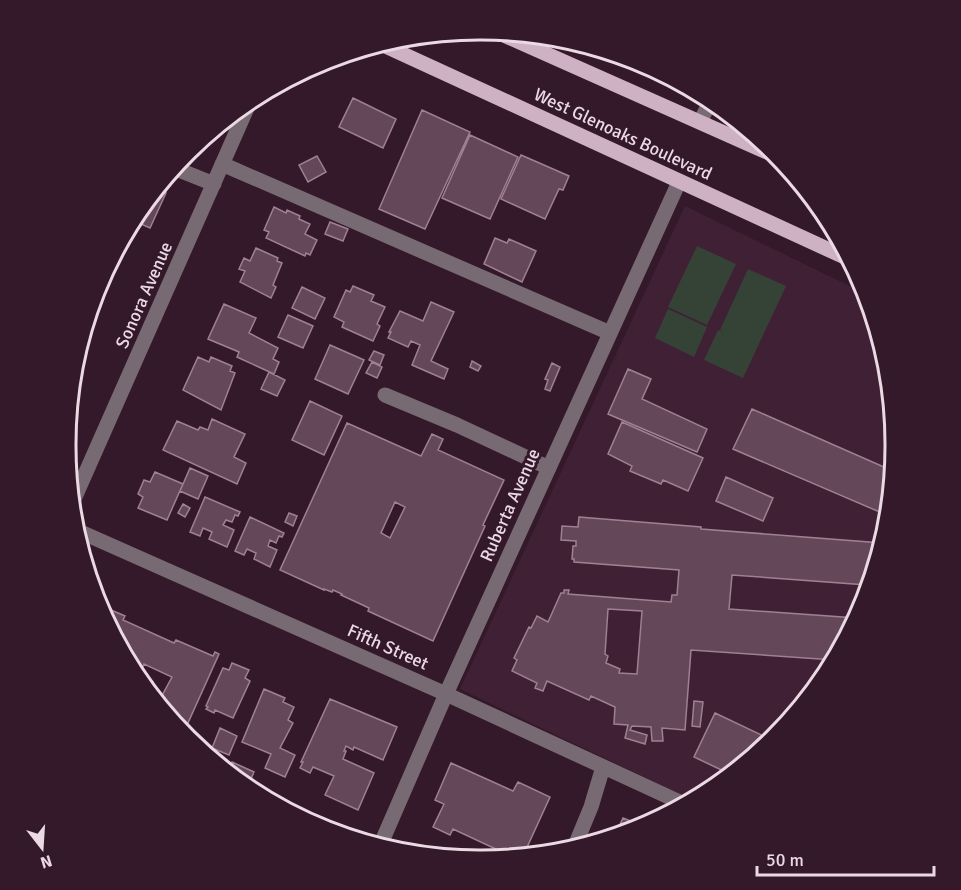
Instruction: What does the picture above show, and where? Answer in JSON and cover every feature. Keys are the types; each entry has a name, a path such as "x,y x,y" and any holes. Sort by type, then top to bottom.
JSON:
{"main road":[{"path":"521,43 752,145"},
{"name":"West Glenoaks Boulevard","path":"394,50 836,253"}],"street":[{"path":"700,122 706,110"},
{"name":"Sonora Avenue","path":"79,491 242,118"},
{"path":"222,164 610,333"},
{"path":"182,171 214,184"},
{"name":"Ruberta Avenue","path":"384,838 446,694 679,182"},
{"path":"385,395 457,425 549,468"},
{"name":"Fifth Street","path":"86,535 446,694 674,800"},
{"path":"578,838 591,807 603,767"}],"shaded area":[{"path":"685,206 853,288 871,340 882,392 885,445 882,498 877,524 864,575 831,647 817,670 785,712 767,731 727,766 682,795 460,689"}],"green space":[{"path":"697,246 736,264 707,325 668,307"},
{"path":"748,269 786,286 743,378 704,360 718,330 724,333 720,330"},
{"path":"668,309 707,327 694,357 655,338"}],"building":[{"path":"353,98 396,119 383,148 339,127"},
{"path":"422,110 470,132 425,229 379,209"},
{"path":"470,135 518,157 490,219 442,198"},
{"path":"521,155 569,176 563,190 559,189 545,219 501,199"},
{"path":"317,156 326,172 308,182 299,165"},
{"path":"166,193 150,228 141,224"},
{"path":"274,207 300,216 299,219 310,224 305,234 317,240 310,255 306,253 305,256 266,238 269,232 264,230"},
{"path":"330,222 348,229 343,241 325,234"},
{"path":"495,238 507,243 509,239 536,251 522,282 484,264"},
{"path":"256,248 278,258 277,261 282,263 273,285 276,287 271,298 240,282 245,271 239,269 244,258 250,261"},
{"path":"353,286 374,295 371,301 385,307 377,324 380,326 373,341 342,327 344,322 334,317 346,290 350,292"},
{"path":"302,287 325,298 315,319 292,308"},
{"path":"431,302 454,312 431,361 448,369 444,379 412,365 420,345 411,341 408,347 388,338 400,311 423,321"},
{"path":"224,304 256,318 249,333 278,348 273,359 279,362 274,374 237,357 239,352 208,339"},
{"path":"288,315 313,326 303,348 278,337"},
{"path":"330,345 364,360 348,394 315,379"},
{"path":"374,351 384,355 380,365 369,360"},
{"path":"198,357 209,362 211,357 232,366 230,371 235,373 221,410 183,390"},
{"path":"472,361 481,366 478,371 470,367"},
{"path":"372,362 382,367 377,378 366,373"},
{"path":"552,363 560,367 550,391 545,389 548,380 545,379"},
{"path":"628,369 651,379 642,399 707,429 697,452 608,414"},
{"path":"269,372 285,380 277,396 261,389"},
{"path":"310,401 342,416 324,455 292,440"},
{"path":"752,409 884,467 879,512 733,449"},
{"path":"212,419 245,434 234,457 246,463 237,484 163,450 177,421 198,430 200,427 208,430"},
{"path":"622,422 703,458 688,491 663,480 661,484 630,471 632,466 608,454"},
{"path":"347,423 421,456 432,434 443,439 438,450 504,480 433,641 368,611 369,608 342,594 333,590 332,592 324,590 280,570","holes":["395,502 405,507 390,538 381,533"]},
{"path":"190,468 208,476 198,499 180,491"},
{"path":"155,472 183,484 167,520 138,508 143,497 138,494 144,480 150,482"},
{"path":"726,477 773,498 763,521 716,501"},
{"path":"205,497 240,512 238,516 235,515 232,522 226,520 223,525 234,530 227,547 209,539 212,532 203,528 200,536 190,532"},
{"path":"183,504 190,508 185,517 178,513"},
{"path":"289,513 297,516 293,526 285,522"},
{"path":"250,517 284,533 282,537 279,536 276,543 270,540 268,546 277,550 270,567 254,559 256,553 247,549 244,555 235,551"},
{"path":"579,517 873,542 860,584 732,575 729,609 846,617 824,659 691,650 685,730 662,728 663,741 652,741 651,727 632,726 630,730 647,735 645,744 625,738 628,725 614,724 615,707 591,696 589,700 547,681 543,691 535,688 537,683 512,671 517,660 514,658 529,627 531,628 537,616 548,622 564,590 569,590 568,594 671,602 672,595 677,595 679,570 574,562 572,559 573,546 576,546 576,541 561,540 562,526 578,527","holes":["608,609 642,611 637,674 619,673 620,669 606,663"]},
{"path":"112,610 125,616 123,620 174,643 176,640 213,656 215,652 219,654 187,724 163,694 172,677 144,664 143,668"},
{"path":"232,663 249,670 245,678 250,681 233,718 215,710 214,713 206,709 223,668 229,670"},
{"path":"264,689 285,698 283,702 294,707 288,720 293,723 280,748 295,755 285,777 265,768 271,754 242,742"},
{"path":"330,699 397,727 383,760 354,747 353,750 346,746 343,759 374,773 358,810 325,795 334,776 313,767 310,773 300,768"},
{"path":"694,701 703,702 700,727 692,726"},
{"path":"715,713 762,735 721,770 694,757"},
{"path":"220,728 237,736 229,755 212,747"},
{"path":"232,762 254,772 251,778 234,766"},
{"path":"451,763 513,791 518,782 550,797 527,847 497,849 453,829 450,835 433,827 444,804 435,800"},
{"path":"623,818 630,821 620,825"}]}
